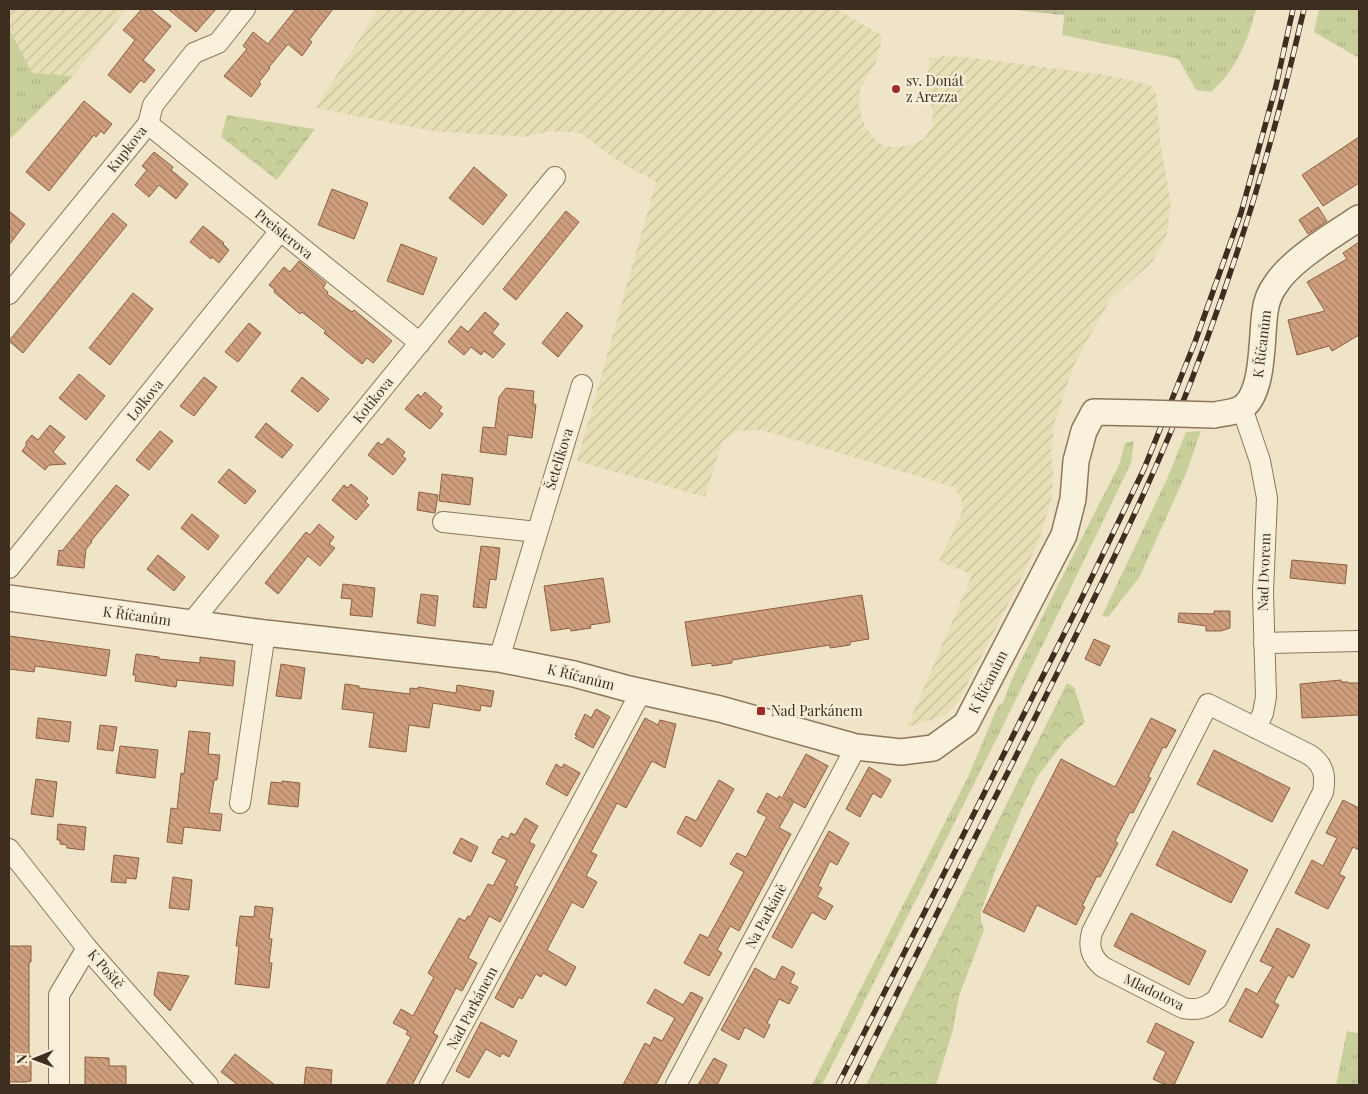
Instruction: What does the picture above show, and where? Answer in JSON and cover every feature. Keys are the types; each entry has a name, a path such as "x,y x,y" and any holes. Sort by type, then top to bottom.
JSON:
{"street":[{"name":"Kupkova","path":"9,294 148,124 153,105 194,53 218,43 245,9"},
{"name":"Preislerova","path":"148,124 420,343"},
{"name":"Kotíkova","path":"191,623 555,177"},
{"name":"K Říčanům","path":"9,598 265,633 499,659 574,674 641,692 720,709 856,747 901,752 933,748 966,724 1064,535 1073,499 1076,461 1084,431 1094,412 1214,415 1242,408 1257,385 1265,311 1275,285 1282,274 1294,263 1359,218"},
{"name":"Lolkova","path":"9,568 280,231"},
{"name":"Šetelíkova","path":"499,659 582,385"},
{"name":"Nad Dvorem","path":"1242,408 1260,461 1267,498 1262,592 1264,643"},
{"path":"443,522 537,532"},
{"path":"240,804 265,633"},
{"path":"1256,728 1263,712 1266,697 1264,643 1359,641"},
{"name":"Nad Parkánem","path":"430,1085 641,692"},
{"name":"Mladotova","path":"1208,704 1256,728 1316,760 1325,775 1323,792 1217,998 1209,1005 1198,1009 1183,1008 1096,962 1089,944 1092,932 1208,704"},
{"name":"Na Parkáně","path":"676,1085 856,747"},
{"name":"K Poště","path":"9,849 87,948 205,1084"},
{"path":"59,1085 59,995 87,948"}],"shaded area":[{"path":"9,9 126,9 73,76 32,74 9,28"},
{"path":"378,9 836,9 883,36 876,62 860,89 859,104 866,128 875,140 885,147 912,145 924,139 932,127 933,112 928,93 929,58 945,56 966,57 1107,75 1150,85 1156,94 1161,149 1171,202 1166,239 1152,262 1110,300 1074,365 1055,421 1051,450 1052,496 1039,540 959,700 945,716 907,727 972,575 939,561 962,512 961,498 954,487 761,430 737,431 722,442 705,497 577,461 656,182 618,161 581,133 551,131 524,137 433,131 316,108"}],"green space":[{"path":"1006,9 1065,9 1064,15"},
{"path":"1065,9 1256,9 1240,54 1227,75 1211,92 1196,90 1179,60 1175,58 1062,35"},
{"path":"1319,9 1359,9 1359,58 1314,32"},
{"path":"9,28 32,73 73,76 9,140"},
{"path":"227,115 315,129 277,180 221,137"},
{"path":"1201,431 1185,476 1139,578 1108,617 1102,616 1167,479 1186,432"},
{"path":"1134,441 1131,463 901,930 822,1085 812,1085 968,777 997,708 1003,702 1012,679 1054,593 1119,465 1125,443"},
{"path":"1067,683 1074,687 1085,722 1064,742 1037,777 995,871 981,912 984,930 959,996 953,1030 936,1085 866,1085"},
{"path":"1347,1031 1359,1034 1359,1083 1336,1085"}],"building":[{"path":"142,9 150,9 171,26 143,60 155,70 144,83 141,80 130,93 108,75 135,40 123,30"},
{"path":"168,9 216,9 196,32"},
{"path":"296,9 333,9 309,40 312,42 302,56 288,44 269,67 259,82 261,84 251,97 224,76 247,49 243,46 253,32 268,44"},
{"path":"84,101 112,124 104,134 101,131 96,137 94,135 49,191 26,172"},
{"path":"1359,137 1359,183 1323,206 1302,175"},
{"path":"154,152 173,167 171,170 188,184 176,199 159,185 149,197 135,185 147,170 142,166"},
{"path":"474,167 507,195 483,225 449,198"},
{"path":"332,189 368,203 354,239 318,225"},
{"path":"1318,207 1327,221 1308,234 1299,220"},
{"path":"9,211 25,224 9,245"},
{"path":"566,211 579,222 516,300 503,289"},
{"path":"113,213 127,225 23,353 9,341"},
{"path":"203,226 224,243 229,250 219,263 190,242"},
{"path":"1359,242 1359,335 1332,351 1329,346 1297,355 1288,320 1325,311 1307,282 1347,259 1343,253"},
{"path":"401,244 437,258 423,295 387,281"},
{"path":"299,261 326,283 323,288 328,292 327,294 352,312 354,310 392,341 373,363 367,358 362,364 324,333 326,331 302,312 300,314 274,292 275,290 269,285 284,267 290,272"},
{"path":"133,293 153,309 110,365 89,348"},
{"path":"485,312 499,324 492,333 505,344 493,358 484,351 481,355 471,347 464,355 448,342 461,326 468,332"},
{"path":"567,312 583,326 558,357 542,343"},
{"path":"249,323 261,333 238,362 225,352"},
{"path":"79,374 105,396 86,420 59,398"},
{"path":"204,377 217,387 194,416 180,406"},
{"path":"302,377 329,399 318,412 291,391"},
{"path":"506,388 534,391 533,403 536,405 532,438 508,435 506,455 480,452 483,427 495,428 499,397"},
{"path":"425,392 442,407 439,411 443,414 430,429 405,409 418,394 421,397"},
{"path":"266,423 293,445 282,458 255,437"},
{"path":"50,425 65,437 53,452 66,464 49,465 45,470 22,451 32,435 38,440"},
{"path":"160,431 173,441 149,470 136,460"},
{"path":"388,438 405,452 402,456 406,459 393,475 368,455 378,442 382,445"},
{"path":"229,469 256,491 245,504 218,482"},
{"path":"442,474 473,478 470,505 439,501"},
{"path":"351,484 368,498 365,502 369,505 356,520 332,500 344,485 348,488"},
{"path":"116,485 129,495 86,549 84,568 57,565 59,550 62,551"},
{"path":"419,492 438,495 435,513 417,510"},
{"path":"192,514 219,536 208,550 181,528"},
{"path":"319,524 334,537 329,544 335,548 320,566 308,556 278,594 265,583 306,532 310,535"},
{"path":"481,546 500,548 496,580 490,579 486,608 473,607"},
{"path":"158,555 185,577 174,591 147,569"},
{"path":"1292,560 1347,565 1345,584 1290,578"},
{"path":"603,578 610,622 590,625 591,628 571,631 570,628 551,631 544,586"},
{"path":"343,584 375,588 372,617 350,615 352,599 341,598"},
{"path":"421,594 438,596 435,626 417,623"},
{"path":"862,595 869,639 850,642 850,645 830,648 830,645 732,660 732,663 692,666 685,622"},
{"path":"1214,611 1230,611 1230,628 1221,631 1206,631 1206,626 1178,622 1179,613 1214,614"},
{"path":"9,636 110,650 106,676 35,666 34,672 9,669"},
{"path":"1094,639 1110,646 1100,666 1085,659"},
{"path":"136,654 159,657 159,659 200,663 200,657 235,661 233,686 177,680 176,687 135,681 136,675 133,675"},
{"path":"281,664 305,668 301,699 276,696"},
{"path":"1341,680 1341,682 1359,683 1359,715 1302,718 1300,684"},
{"path":"345,684 359,686 359,688 410,694 410,688 418,689 418,687 456,693 457,685 494,691 491,707 481,705 480,711 433,703 429,728 409,725 406,752 369,747 374,713 342,709"},
{"path":"596,709 610,717 593,748 575,738 577,736 575,735 585,714 591,718"},
{"path":"38,718 71,722 69,742 36,738"},
{"path":"645,718 658,725 660,720 676,724 665,768 652,761 626,808 617,803 591,852 597,855 586,876 597,882 583,908 572,902 547,950 576,967 566,986 543,973 541,977 536,974 522,999 519,997 513,1008 495,998"},
{"path":"1151,718 1176,730 1166,748 1163,747 1148,777 1151,778 1133,813 1130,812 1115,841 1118,843 1100,877 1097,876 1082,906 1085,907 1076,925 1037,905 1024,932 983,912 1061,759 1115,787"},
{"path":"100,725 117,727 113,751 97,749"},
{"path":"189,731 210,733 208,754 220,755 217,780 214,780 209,813 222,814 220,831 184,827 182,844 167,842 171,808 177,809 181,773 184,774"},
{"path":"120,746 158,750 155,778 116,773"},
{"path":"1214,750 1290,788 1272,822 1197,784"},
{"path":"806,754 828,766 805,808 783,796"},
{"path":"556,764 562,768 564,764 580,773 567,796 546,784"},
{"path":"869,767 891,780 881,798 873,793 860,817 846,809"},
{"path":"36,779 57,782 53,817 31,814"},
{"path":"719,780 734,789 701,847 677,833 686,816 696,821"},
{"path":"282,781 300,783 298,807 268,804 271,782 282,783"},
{"path":"767,793 777,799 779,796 793,803 779,828 791,834 739,931 730,926 717,950 722,953 709,976 684,963 700,934 708,938 744,872 730,864 737,853 746,857 767,817 757,812"},
{"path":"1343,800 1359,808 1359,850 1353,847 1339,874 1345,877 1328,909 1295,893 1312,860 1323,866 1337,838 1326,833"},
{"path":"525,818 538,826 529,842 535,845 514,886 518,887 500,922 489,916 468,958 477,963 462,991 456,988 433,1033 438,1036 412,1085 386,1085 411,1037 406,1034 408,1031 393,1023 401,1009 413,1016 434,977 428,973 459,918 465,921 468,916 470,917 488,884 493,886 507,860 492,853 499,839 502,836 508,839 511,833 515,835"},
{"path":"58,824 86,827 84,850 67,848 67,845 60,844 60,840 57,840"},
{"path":"829,831 849,843 837,865 830,861 818,886 822,888 817,897 833,906 825,920 812,912 792,948 772,937"},
{"path":"1173,831 1248,870 1231,903 1156,865"},
{"path":"461,838 478,847 471,862 453,853"},
{"path":"114,855 139,858 136,879 126,878 126,883 111,882"},
{"path":"173,877 192,880 189,910 169,908"},
{"path":"255,906 273,908 269,939 272,939 269,963 272,963 269,988 235,984 239,946 236,946 240,916 254,917"},
{"path":"1131,913 1206,951 1189,985 1114,946"},
{"path":"1277,928 1310,945 1293,978 1288,975 1274,1002 1279,1005 1262,1038 1229,1021 1246,988 1257,994 1273,967 1260,961"},
{"path":"9,946 31,946 31,962 29,962 29,1056 31,1056 31,1081 26,1082 9,1082"},
{"path":"782,966 795,973 790,983 798,987 789,1004 779,999 767,1023 770,1025 764,1038 745,1027 739,1040 721,1030 755,968 775,980"},
{"path":"158,972 189,976 170,1011 154,995"},
{"path":"655,989 683,1005 691,992 703,998 656,1085 623,1085 645,1043 650,1046 654,1037 662,1041 675,1018 647,1003"},
{"path":"481,1022 517,1041 509,1057 502,1053 500,1057 486,1049 469,1078 456,1071"},
{"path":"1156,1023 1194,1042 1174,1085 1166,1085 1153,1079 1166,1052 1147,1042"},
{"path":"235,1054 275,1085 238,1085 221,1072"},
{"path":"85,1057 109,1058 109,1066 126,1066 126,1085 85,1085"},
{"path":"714,1058 727,1065 717,1085 698,1085"},
{"path":"306,1067 332,1070 331,1085 304,1085"}],"railway":[{"path":"838,1085 1075,612 1144,469 1195,342 1241,213 1276,86 1293,9"},
{"path":"851,1085 1088,611 1124,537 1174,424 1213,322 1248,219 1278,114 1304,9"}],"place":[{"name":"sv. Donát z Arezza","path":"896,89"},
{"name":"Nad Parkánem","path":"761,711"}]}
